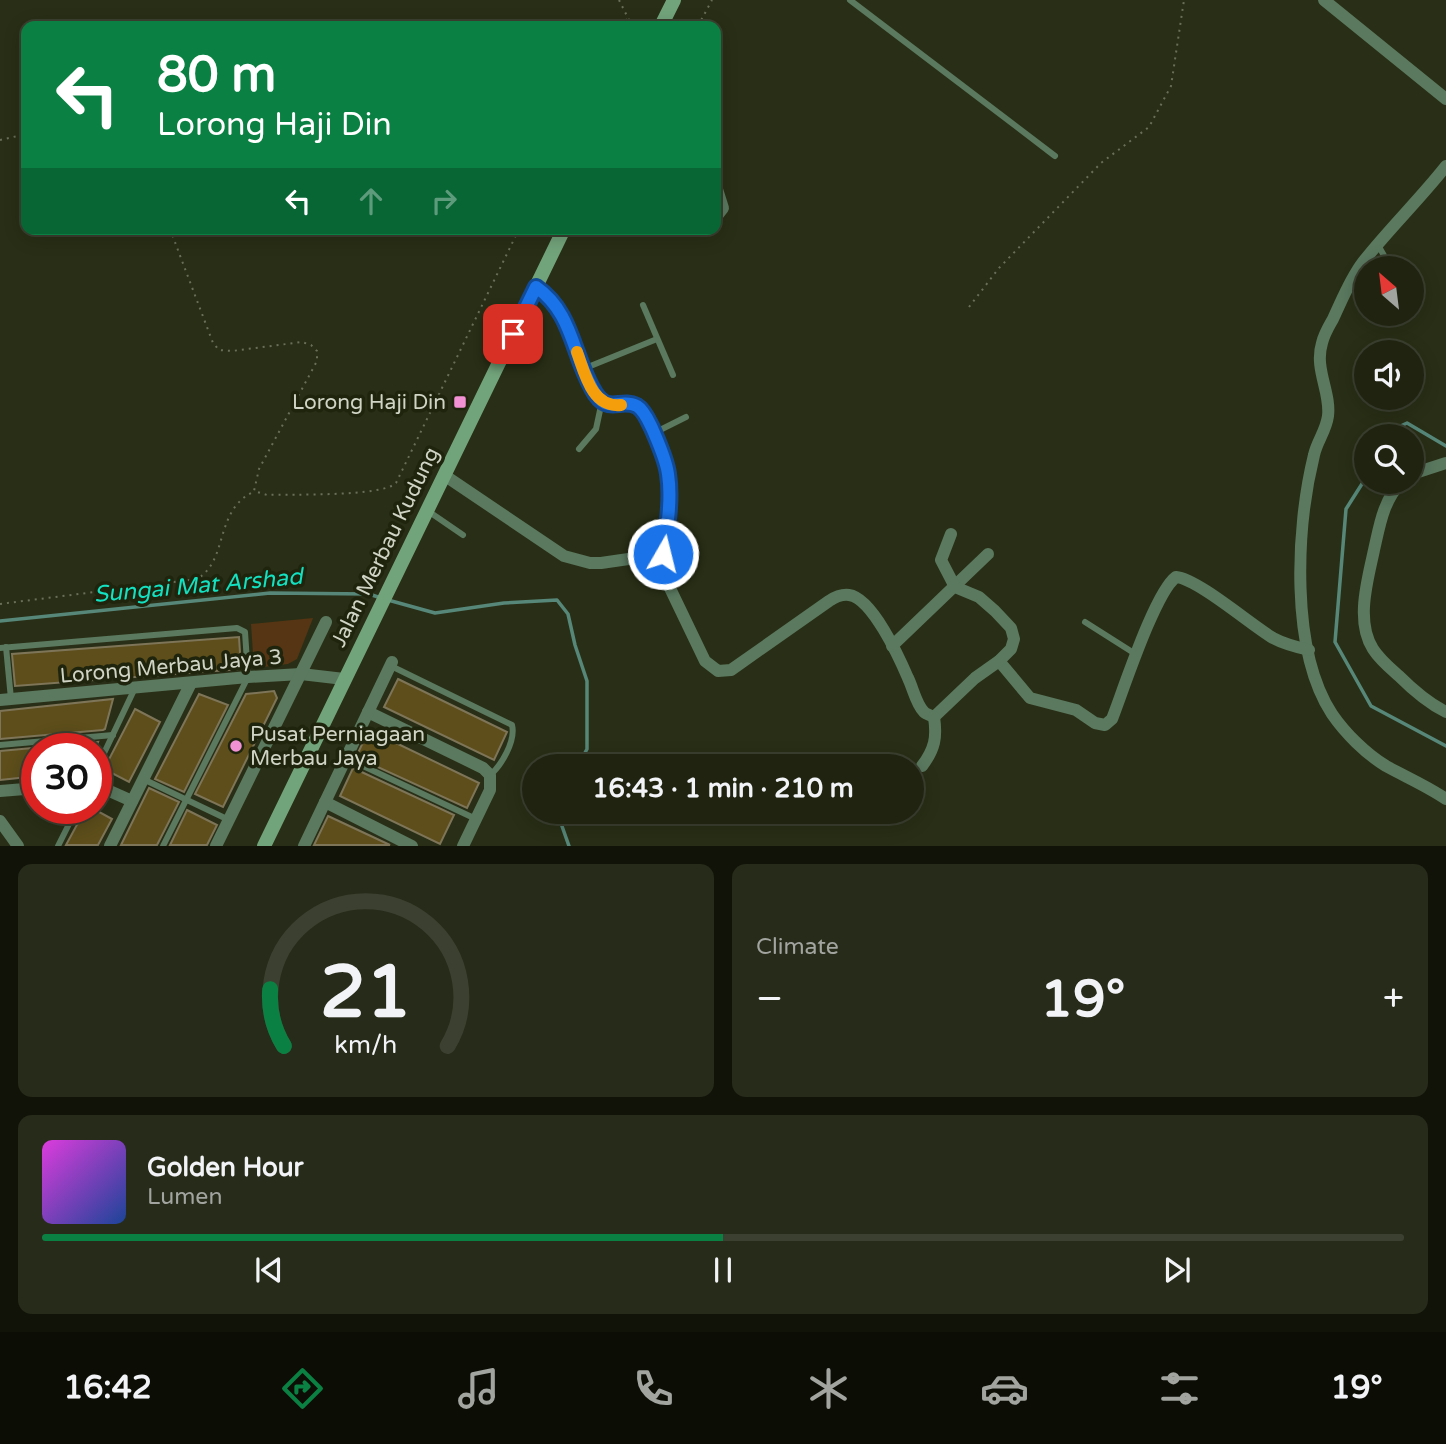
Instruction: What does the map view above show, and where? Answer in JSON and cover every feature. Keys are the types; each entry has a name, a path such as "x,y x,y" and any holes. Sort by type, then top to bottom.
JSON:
{"main road":[{"path":"664,21 674,0"},
{"name":"Jalan Merbau Kudung","path":"264,845 561,235"}],"street":[{"path":"1324,0 1446,99"},
{"path":"1372,256 1446,166"},
{"path":"1354,281 1346,291 1321,344 1319,366 1329,412 1325,432 1314,452 1299,554 1299,582 1309,650 1321,694 1334,716 1355,741 1383,764 1428,786 1446,799"},
{"path":"536,287 551,298 566,323 591,388 602,401 612,406 636,405 654,433 668,473 668,508 663,554 668,584 705,661 718,671 731,670 840,595 852,595 866,606 892,646 918,703 925,713 934,717"},
{"path":"1424,470 1446,463"},
{"path":"444,475 564,556 590,564 663,554"},
{"path":"1391,494 1384,508 1366,586 1364,621 1367,636 1383,661 1414,691 1446,712"},
{"path":"934,717 975,678 999,661 1011,649 1014,639 1011,628 979,597 955,587 941,560 951,534"},
{"path":"892,646 988,554"},
{"path":"999,661 1030,698 1076,710 1095,723 1105,725 1112,719 1164,590 1176,578 1183,578 1193,584 1276,639 1309,650"},
{"path":"216,845 326,622"},
{"path":"304,845 391,664"},
{"name":"Lorong Merbau Jaya 3","path":"5,700 248,677 301,674 344,679"},
{"path":"110,845 191,683"},
{"path":"368,712 482,768 489,775 490,789 463,845"},
{"path":"924,764 936,740 934,717"},
{"path":"0,791 21,789"},
{"path":"112,793 132,801"},
{"path":"325,802 412,845"},
{"path":"0,821 18,845"}],"lane":[{"path":"850,0 1055,156"},
{"path":"1378,245 1384,256"},
{"path":"643,305 673,375"},
{"path":"583,369 657,340"},
{"path":"579,449 596,429 602,401"},
{"path":"654,433 686,417"},
{"path":"427,510 463,536"},
{"path":"1085,622 1137,655"},
{"path":"5,700 3,648 237,628 245,632 248,677 163,845"},
{"path":"391,664 512,725 514,732 499,768 489,775"},
{"path":"0,745 113,735 135,688"},
{"path":"346,758 476,819"},
{"path":"144,779 229,820"},
{"path":"58,845 69,824"}],"path":[{"path":"619,0 629,21"},
{"path":"701,21 712,0"},
{"path":"969,307 999,268 1101,163 1149,127 1171,86 1184,0"},
{"path":"0,140 21,135"},
{"path":"172,235 213,343 219,350 232,351 302,342 317,351 317,361 259,469 254,491"},
{"path":"0,604 197,579 205,574 211,564 233,507 240,498 254,491 267,495 390,488 403,471 516,235"}],"shaded area":[{"path":"313,618 297,659 288,664 254,668 251,624"}],"building":[{"path":"239,637 241,669 15,686 12,654"},
{"path":"398,679 507,732 494,760 384,707"},
{"name":"Pusat Perniagaan Merbau Jaya","path":"274,691 277,698 223,807 195,794 246,694"},
{"path":"199,694 228,705 184,792 155,779"},
{"path":"113,699 103,730 21,733 21,737 0,739 0,711"},
{"path":"135,709 160,722 129,782 112,773 112,754"},
{"path":"369,730 479,783 467,808 356,757"},
{"path":"21,749 21,778 0,780 0,751"},
{"path":"353,768 454,815 440,844 340,796"},
{"path":"149,788 179,802 157,845 121,845"},
{"path":"187,810 217,825 207,845 170,845"},
{"path":"328,816 390,845 314,845"},
{"path":"77,824 109,824 98,845 66,845"}],"waterway":[{"path":"1405,424 1409,424"},
{"path":"1424,433 1446,446"},
{"path":"1356,494 1346,509 1335,642 1371,706 1446,746"},
{"name":"Sungai Mat Arshad","path":"0,621 270,593 369,594 381,598"},
{"name":"Sungai Mat Arshad","path":"388,600 435,613 504,603 557,600 568,614 587,681 587,749 584,754"},
{"name":"Sungai Mat Arshad","path":"561,824 569,846"}],"slow traffic":[{"path":"577,352 598,399 612,406 621,405"}],"place":[{"name":"Lorong Haji Din","path":"460,402"},
{"name":"Pusat Perniagaan Merbau Jaya","path":"236,746"}],"route":[{"path":"513,334 536,287 551,298 566,323 591,388 598,399 612,406 636,405 641,410 659,443 668,473 668,508 663,554"}]}
